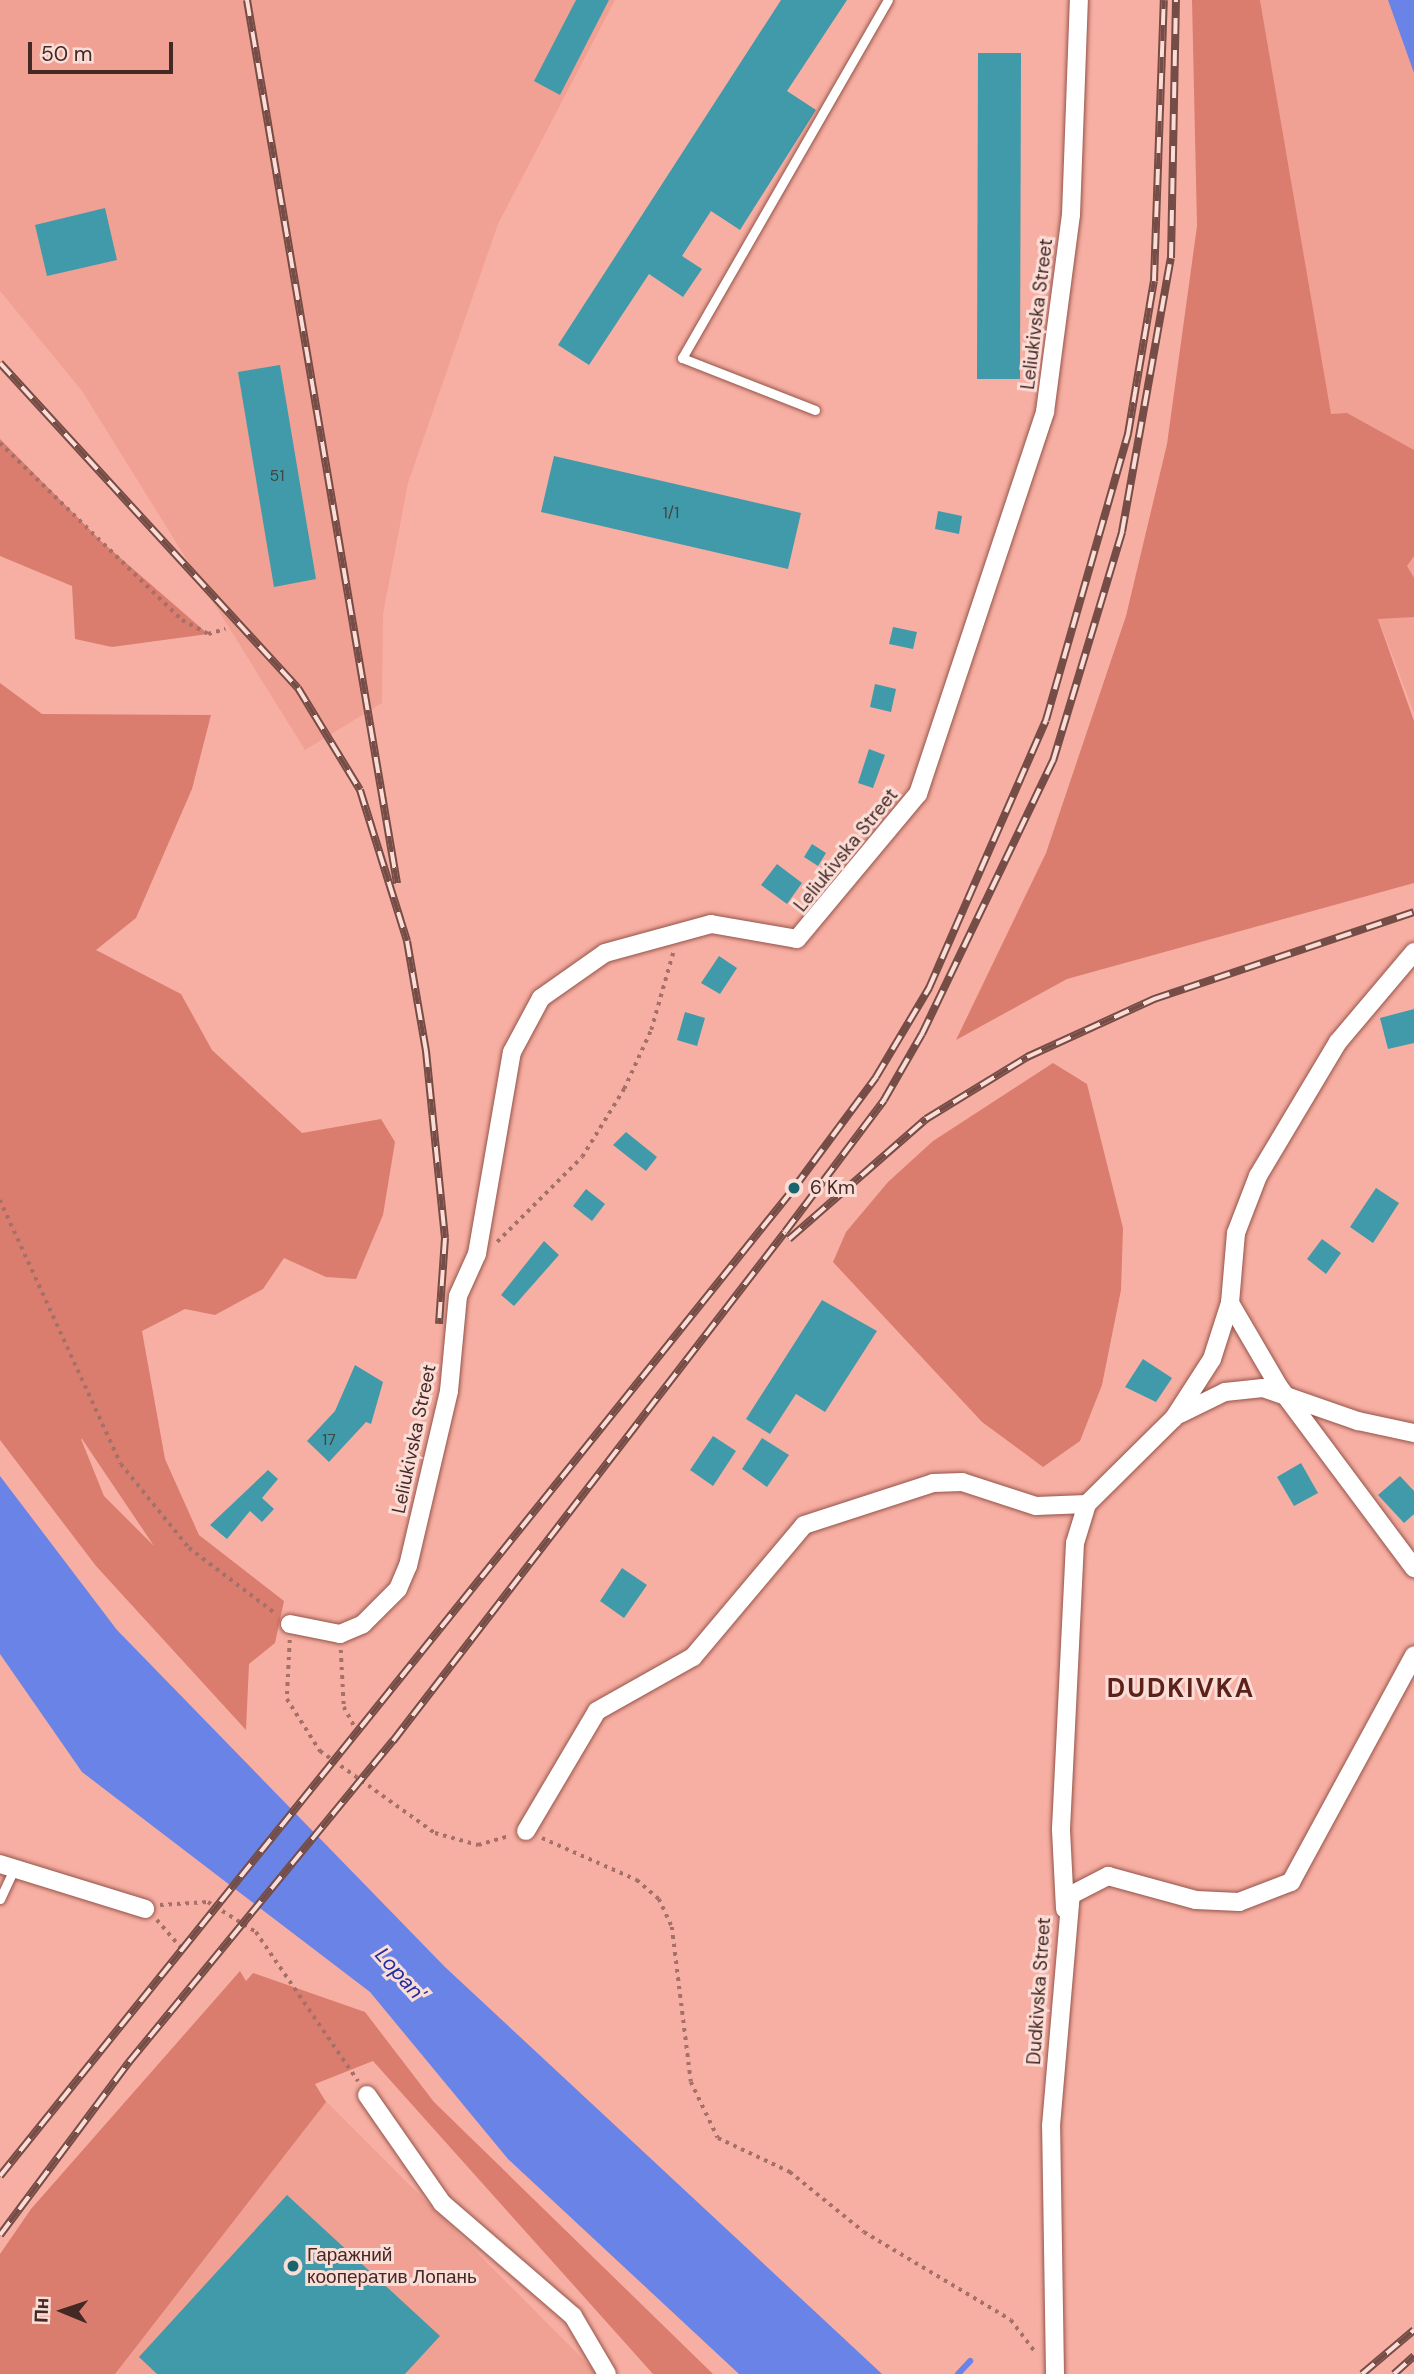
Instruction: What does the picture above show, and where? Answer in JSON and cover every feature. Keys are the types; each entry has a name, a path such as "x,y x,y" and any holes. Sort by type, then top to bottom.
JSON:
{"street":[{"name":"Leliukivska Street","path":"340,1634 383,1608 408,1566 449,1391 458,1296 477,1254 512,1052 524,1023 541,998 605,953 711,924 797,939 918,794 1045,412 1071,215 1079,0"},
{"path":"1065,1909 1061,1829 1075,1543 1087,1504 1174,1418 1212,1359 1230,1303 1236,1233 1258,1176 1338,1042 1414,952"},
{"path":"1230,1303 1282,1391 1414,1569"},
{"path":"1174,1418 1225,1392 1282,1391 1358,1421 1414,1433"},
{"path":"526,1831 597,1712 694,1657 804,1525 933,1483 962,1482 1036,1506 1087,1504"},
{"path":"290,1624 340,1634"},
{"name":"Dudkivska Street","path":"1055,2374 1051,2126 1065,1909 1080,1886 1108,1876 1219,1903 1256,1899 1291,1882 1414,1655"},
{"path":"7,1868 145,1909"},
{"path":"367,2095 442,2203 573,2316 607,2374"}],"lane":[{"path":"815,410 682,358 888,0"},
{"path":"0,1899 7,1868"}],"path":[{"path":"0,443 182,620 208,634 225,628"},
{"path":"477,1254 504,1238 589,1145 651,1030 660,982 681,931"},
{"path":"0,1200 121,1464 189,1548 290,1624 287,1699 320,1751 435,1833 478,1845 526,1831 637,1880 659,1899 676,1949 691,2082 718,2138 790,2172 864,2232 1010,2320 1040,2362"},
{"path":"340,1634 344,1707 355,1728"},
{"path":"145,1909 182,1899 208,1902 256,1932 367,2095"},
{"path":"174,1935 181,1948"}],"shaded area":[{"path":"0,0 615,0 498,224 408,483 383,614 382,703 305,750 82,391 0,291"},
{"path":"1192,0 1260,0 1331,414 1347,413 1414,450 1414,556 1407,566 1414,578 1414,617 1378,619 1414,721 1414,883 1067,979 956,1040 1046,853 1126,616 1167,444 1197,226"},
{"path":"1260,0 1414,0 1414,713 1355,557"},
{"path":"0,439 102,542 208,634 112,647 75,639 72,586 0,556"},
{"path":"0,683 42,714 211,715 192,789 136,918 96,950 181,994 212,1050 302,1133 381,1119 395,1142 383,1215 356,1279 326,1277 284,1258 263,1289 215,1315 185,1309 142,1331 165,1459 199,1535 284,1601 275,1643 249,1664 246,1730 96,1566 0,1440","holes":["82,1439 154,1546 104,1496"]},
{"path":"1053,1063 1087,1084 1123,1228 1121,1290 1102,1385 1080,1441 1043,1467 982,1422 833,1262 846,1232 888,1182 933,1141"},
{"path":"240,1971 246,1981 253,1973 365,2012 434,2102 713,2374 653,2374 373,2061 315,2084 326,2102 115,2374 0,2374 0,2254 31,2209"},
{"path":"319,2094 598,2374 106,2374"}],"water":[{"path":"1388,0 1414,0 1414,73"},
{"name":"Lopan'","path":"0,1476 117,1630 445,1967 882,2374 739,2374 508,2159 370,1992 82,1772 0,1654"}],"building":[{"path":"576,0 609,0 560,95 534,81"},
{"path":"781,0 847,0 787,91 816,110 740,230 711,211 682,256 702,269 683,297 649,274 589,365 558,345"},
{"path":"978,53 1021,53 1020,379 977,379"},
{"path":"105,208 117,260 47,276 35,225"},
{"path":"280,365 316,579 274,587 238,372"},
{"path":"554,456 801,513 788,569 541,512"},
{"path":"938,511 962,516 959,534 935,529"},
{"path":"893,627 917,632 913,649 889,644"},
{"path":"875,684 896,689 891,712 870,707"},
{"path":"869,749 885,755 873,788 858,783"},
{"path":"812,844 826,853 818,866 804,857"},
{"path":"777,864 802,883 787,904 761,885"},
{"path":"719,956 737,968 720,994 701,983"},
{"path":"1414,1009 1414,1043 1388,1049 1380,1018"},
{"path":"685,1012 705,1018 697,1046 677,1040"},
{"path":"626,1132 657,1157 646,1171 613,1145"},
{"path":"1376,1188 1399,1203 1373,1243 1350,1227"},
{"path":"586,1189 605,1204 592,1221 573,1206"},
{"path":"1322,1239 1341,1253 1326,1274 1307,1259"},
{"path":"544,1241 559,1255 514,1306 501,1295"},
{"path":"822,1300 877,1331 825,1412 796,1394 770,1434 746,1419"},
{"path":"1143,1359 1172,1378 1156,1402 1125,1387"},
{"path":"355,1365 383,1382 371,1424 366,1422 329,1462 307,1441 335,1411"},
{"path":"713,1436 736,1451 713,1486 690,1470"},
{"path":"762,1438 789,1455 767,1487 742,1469"},
{"path":"1301,1463 1318,1493 1294,1506 1277,1477"},
{"path":"268,1470 278,1479 262,1498 274,1509 262,1522 250,1511 227,1539 210,1525"},
{"path":"1400,1476 1414,1491 1414,1514 1404,1523 1378,1495"},
{"path":"622,1568 647,1585 624,1618 600,1601"},
{"name":"Гаражний кооператив Лопань","path":"287,2195 440,2336 405,2374 157,2374 139,2357"}],"waterway":[{"path":"958,2374 970,2361"}],"railway":[{"path":"247,0 397,883"},
{"path":"0,2176 794,1188 876,1077 929,988 1046,720 1128,434 1154,281 1164,0"},
{"path":"0,2235 129,2062 393,1741 785,1232 884,1100 922,1034 1053,761 1122,532 1171,258 1176,0"},
{"path":"0,363 298,688 360,790 407,941 426,1051 445,1238 439,1324"},
{"path":"789,1239 926,1119 1027,1057 1154,999 1414,912"},
{"path":"1362,2374 1414,2330"},
{"path":"1394,2374 1414,2356"}],"place":[{"name":"6 Km","path":"794,1188"},
{"name":"Гаражний кооператив Лопань","path":"293,2266"}],"district":[{"name":"DUDKIVKA","path":"1181,1689"}]}
